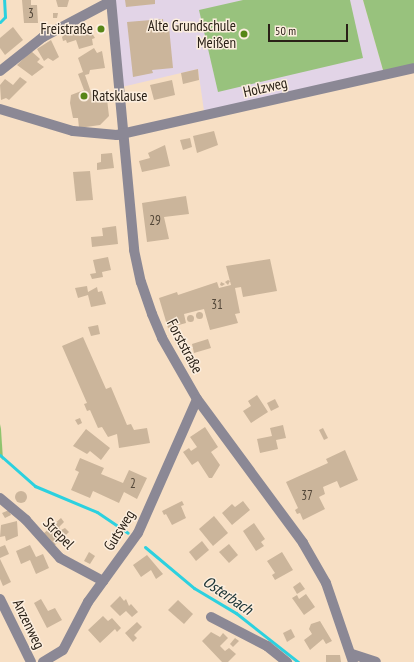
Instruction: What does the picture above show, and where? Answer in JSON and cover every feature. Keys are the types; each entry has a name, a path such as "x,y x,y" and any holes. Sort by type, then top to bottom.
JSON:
{"street":[{"path":"0,71 44,37 111,0"},
{"name":"Forststraße","path":"111,0 129,206 141,282 162,338 198,399 303,543 326,583 353,658"},
{"name":"Holzweg","path":"122,134 414,68"},
{"path":"0,109 73,131 122,134"},
{"name":"Gutsweg","path":"43,662 63,650 88,602 138,533 198,399"},
{"name":"Strepel","path":"0,498 26,520 60,558 103,580"},
{"name":"Anzenweg","path":"0,599 31,662"},
{"path":"211,617 267,646 287,662"},
{"path":"353,658 376,662"}],"shaded area":[{"name":"Alte Grundschule Meißen","path":"112,0 363,0 385,77 205,118 198,69 122,87"}],"green space":[{"path":"243,0 350,0 363,58 218,92 199,10"},
{"path":"363,0 414,0 414,71 385,77"},
{"path":"0,424 1,429 3,460 0,457"}],"building":[{"path":"22,0 31,0 31,5 37,5 38,23 24,23"},
{"path":"56,0 69,0 67,7 58,7"},
{"path":"125,0 155,0 155,4 126,7"},
{"path":"53,13 58,13 57,18 53,18"},
{"path":"163,19 164,27 169,27 173,68 152,70 153,73 133,77 127,22"},
{"path":"13,27 23,40 5,55 0,48 0,38"},
{"path":"88,27 95,38 92,39 93,45 79,49 76,40 67,43 66,40 63,41 62,37 64,35"},
{"path":"51,40 59,57 53,61 48,58 44,61 37,49"},
{"path":"94,48 97,53 102,51 105,68 90,70 89,74 85,75 93,98 107,99 109,116 100,125 79,128 78,118 73,118 70,103 71,95 84,90 78,74 83,72 78,58"},
{"path":"31,51 40,59 37,62 44,67 32,76 17,65"},
{"path":"198,69 199,80 183,84 181,73"},
{"path":"20,77 27,82 9,100 6,98 1,100 0,85 5,79 13,85"},
{"path":"172,80 175,95 154,100 150,85"},
{"path":"214,131 218,145 197,153 193,136"},
{"path":"190,138 192,147 183,150 180,140"},
{"path":"165,145 170,166 142,172 139,161 150,158 148,153"},
{"path":"112,153 114,168 97,170 97,163 101,162 101,154"},
{"path":"90,171 93,200 76,201 73,172"},
{"path":"186,196 189,214 164,217 169,239 147,242 142,203"},
{"path":"116,226 118,244 92,247 91,237 103,236 102,228"},
{"path":"108,257 111,270 102,272 103,277 92,279 90,274 96,273 93,260"},
{"path":"270,259 277,291 243,297 241,287 235,288 240,313 235,314 238,323 210,330 204,309 184,314 186,323 168,328 159,298 177,292 178,295 217,282 219,288 231,285 226,266"},
{"path":"228,280 230,281 228,285 225,282"},
{"path":"221,282 225,284 222,286 220,285"},
{"path":"87,286 88,292 97,287 98,292 102,291 106,304 91,307 88,295 78,298 75,288"},
{"path":"199,311 202,312 202,318 199,319 196,318 195,315 196,312"},
{"path":"190,314 193,315 193,321 190,322 187,321 186,318 187,315"},
{"path":"98,325 100,334 91,336 88,327"},
{"path":"83,337 106,389 111,387 127,425 131,424 134,430 147,428 150,443 119,448 117,434 108,437 102,427 98,428 90,410 87,411 84,404 87,403 62,346"},
{"path":"208,339 211,348 194,353 192,344"},
{"path":"257,395 268,412 251,423 243,411 251,406 248,401"},
{"path":"275,399 279,407 271,411 267,403"},
{"path":"80,418 82,423 78,425 75,420"},
{"path":"283,425 286,438 276,440 278,449 260,453 257,439 272,436 270,428"},
{"path":"205,427 218,447 211,452 220,465 212,478 209,478 198,461 192,465 183,452 189,448 191,451 197,447 190,437"},
{"path":"323,428 328,438 324,440 319,430"},
{"path":"86,429 110,448 101,460 90,451 87,454 73,446"},
{"path":"345,450 358,480 340,488 337,481 323,487 325,494 319,497 325,509 303,520 300,513 297,514 295,510 298,508 286,482 328,463 326,459"},
{"path":"80,458 104,468 101,474 123,483 129,470 147,478 137,499 124,492 119,503 93,491 90,498 71,490 79,472 75,470"},
{"path":"21,491 25,493 27,497 25,501 21,503 17,501 15,497 17,493"},
{"path":"182,501 184,505 181,506 186,518 172,525 166,514 164,515 162,511"},
{"path":"243,501 250,510 232,525 222,513 232,504 235,507"},
{"path":"9,510 11,515 5,518 2,513"},
{"path":"214,516 228,533 213,546 199,529"},
{"path":"61,518 64,522 59,527 61,530 65,528 69,532 54,546 43,534"},
{"path":"17,521 18,536 6,541 5,536 0,537 1,525"},
{"path":"254,523 265,539 261,542 264,546 256,551 243,531"},
{"path":"202,541 209,550 196,561 189,552"},
{"path":"229,544 238,555 229,563 219,552"},
{"path":"5,545 9,554 0,558 0,547"},
{"path":"30,545 36,557 43,554 49,568 36,574 30,560 21,564 16,551"},
{"path":"89,552 95,556 90,564 84,561"},
{"path":"282,552 293,570 275,580 272,575 275,573 267,561"},
{"path":"147,555 163,574 156,579 151,570 141,577 133,565"},
{"path":"0,559 11,582 3,586 0,579"},
{"path":"300,582 305,589 297,594 293,587"},
{"path":"306,594 315,607 304,615 292,598 297,595 299,599"},
{"path":"120,596 124,601 126,599 129,606 131,604 138,612 132,617 126,611 120,616 110,606"},
{"path":"41,599 48,611 55,608 62,620 47,628 34,603"},
{"path":"178,600 193,614 184,624 168,610"},
{"path":"103,616 108,621 112,618 121,628 117,632 115,629 100,643 88,630"},
{"path":"320,621 332,641 326,644 323,639 310,650 304,640 312,634 309,629 311,624"},
{"path":"137,622 142,627 134,635 137,638 133,642 125,633"},
{"path":"291,629 295,637 287,642 283,633"},
{"path":"211,632 220,637 223,633 228,638 220,646 225,651 229,648 236,654 228,662 222,662 202,641"},
{"path":"235,638 239,641 233,647 230,644"},
{"path":"326,655 340,655 341,662 326,662"}],"waterway":[{"name":"Osterbach","path":"0,22 5,17 4,0"},
{"name":"Osterbach","path":"0,455 35,486 97,512 128,533"},
{"name":"Osterbach","path":"145,547 194,588 236,613 298,662"}],"place":[{"name":"Freistraße","path":"101,29"},
{"name":"Alte Grundschule Meißen","path":"244,34"},
{"name":"Ratsklause","path":"84,96"}]}
